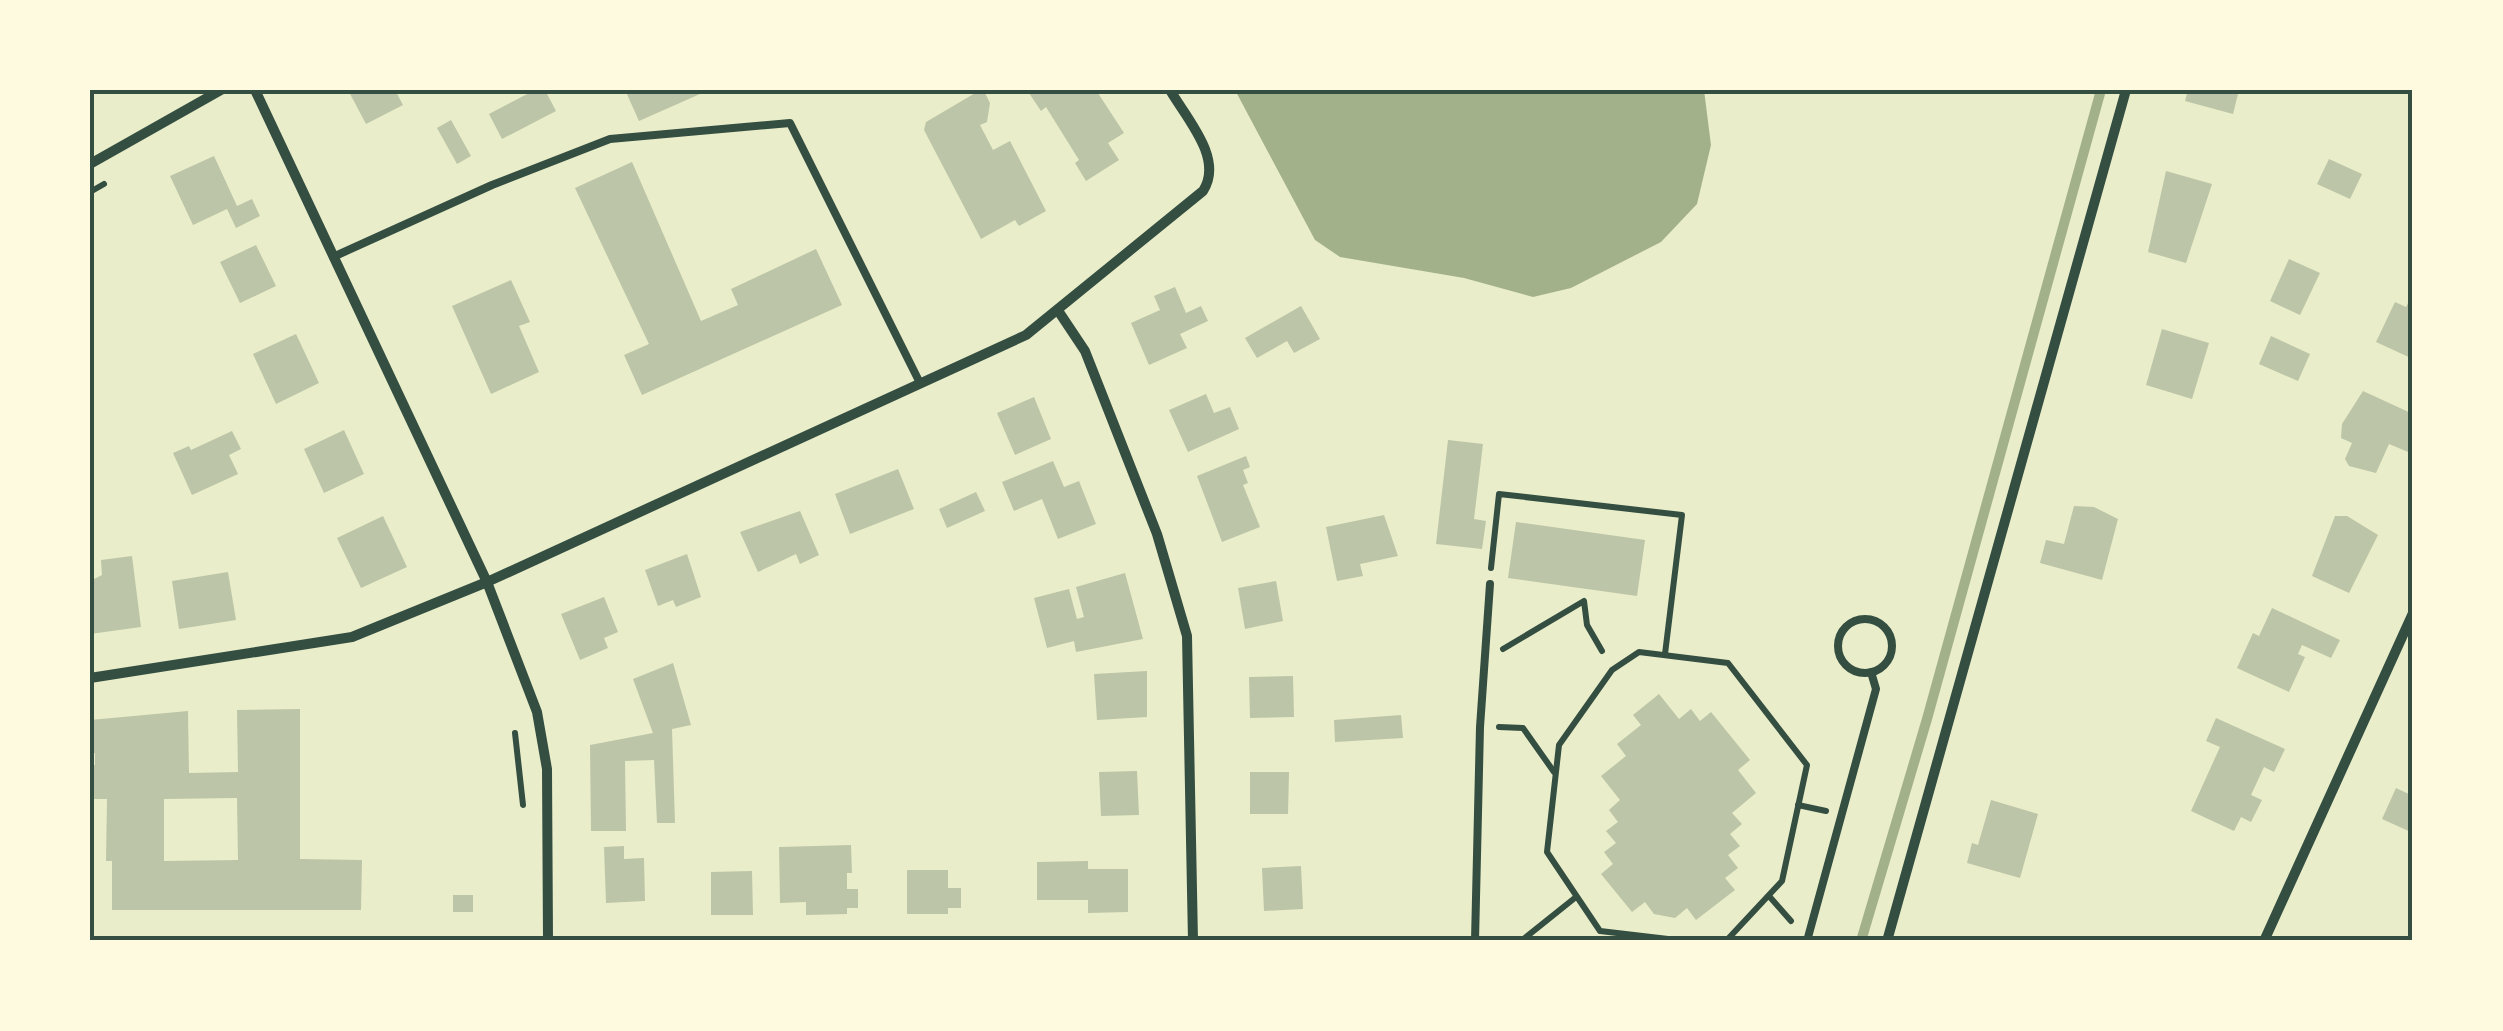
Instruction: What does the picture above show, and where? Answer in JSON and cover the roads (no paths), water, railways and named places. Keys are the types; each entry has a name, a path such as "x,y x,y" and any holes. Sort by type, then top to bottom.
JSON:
{"street":[{"path":"90,164 221,90"},
{"path":"255,90 487,582 537,712 547,769 548,941"},
{"path":"90,678 352,637 487,582 1026,335 1203,191 1212,177 1202,145 1170,90"},
{"path":"1887,941 2126,90"},
{"path":"1059,312 1085,351 1157,534 1187,636 1193,941"},
{"path":"2264,941 2413,612"}],"lane":[{"path":"334,256 492,185 610,139 790,123 920,382"},
{"path":"1475,941 1490,584"},
{"path":"1860,620 1886,628 1892,645 1887,662 1872,672 1856,672 1839,653 1844,629 1860,620"},
{"path":"1807,941 1876,689 1872,672"}],"waterway":[{"path":"1861,941 1927,719 2101,90"}]}
